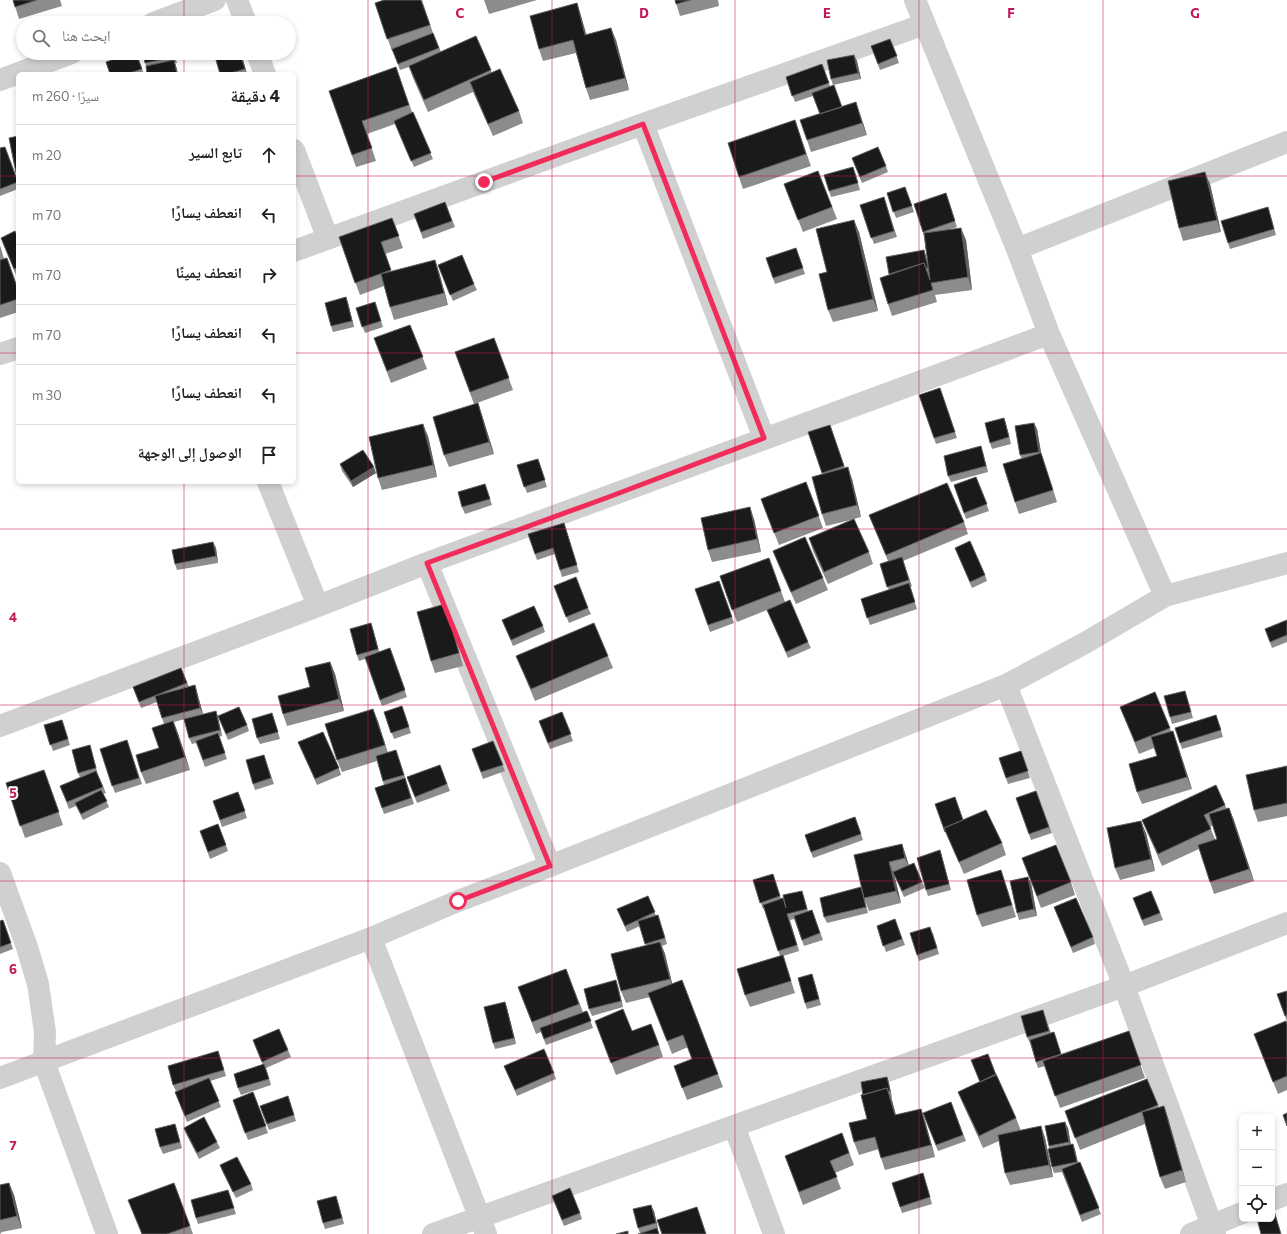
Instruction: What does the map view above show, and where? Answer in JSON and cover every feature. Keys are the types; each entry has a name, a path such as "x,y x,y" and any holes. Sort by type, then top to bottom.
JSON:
{"street":[{"path":"172,16 215,0"},
{"path":"237,0 243,16"},
{"path":"915,0 1017,249 1049,334 1165,596"},
{"path":"296,250 643,124 925,24"},
{"path":"21,72 53,60"},
{"path":"260,60 264,72"},
{"path":"0,80 16,74"},
{"path":"643,124 764,438"},
{"path":"1017,249 1287,142"},
{"path":"296,155 328,239"},
{"path":"0,726 318,606 427,563 1049,334"},
{"path":"0,354 16,349"},
{"path":"269,484 318,606"},
{"path":"427,563 550,866"},
{"path":"0,1078 371,938 458,901 1006,685 1085,643 1165,596 1287,563"},
{"path":"1006,685 1124,986 1213,1230"},
{"path":"0,873 27,947 38,984 45,1032 44,1062 107,1234"},
{"path":"433,1234 483,1226 734,1126 1124,986 1287,923"},
{"path":"371,938 483,1226"},
{"path":"734,1126 774,1234"},
{"path":"1275,1199 1287,1194"},
{"path":"1191,1234 1213,1230 1239,1215"}],"building":[{"path":"13,0 37,0 15,7"},
{"path":"384,0 421,0 430,25 387,39 375,3"},
{"path":"675,0 691,0 676,4"},
{"path":"577,3 585,35 611,28 625,78 586,88 573,40 539,49 530,16"},
{"path":"433,33 439,48 398,64 392,49"},
{"path":"476,36 491,70 424,100 409,66"},
{"path":"890,39 897,56 878,64 871,46"},
{"path":"854,55 858,73 831,79 827,60"},
{"path":"112,60 139,60 142,69 132,72 109,72 106,62"},
{"path":"144,60 160,60 145,63"},
{"path":"174,60 177,72 147,72 146,66"},
{"path":"216,60 242,60 245,69 234,72 219,72"},
{"path":"822,64 829,83 792,96 786,77"},
{"path":"396,67 409,105 362,121 372,148 352,155 329,91"},
{"path":"500,69 519,111 488,124 470,82"},
{"path":"834,85 842,107 820,114 812,93"},
{"path":"856,102 862,123 807,140 800,120"},
{"path":"413,112 431,153 411,161 394,121"},
{"path":"795,120 806,154 739,177 728,143"},
{"path":"16,136 16,173 9,138"},
{"path":"5,147 16,177 16,183 0,189 0,148"},
{"path":"878,147 886,166 860,177 852,158"},
{"path":"853,167 858,183 829,191 824,175"},
{"path":"818,171 832,207 798,220 784,184"},
{"path":"1205,172 1217,220 1179,228 1168,181"},
{"path":"905,187 912,206 893,212 887,193"},
{"path":"946,193 955,221 923,232 914,204"},
{"path":"884,197 894,231 871,238 860,205"},
{"path":"445,202 452,221 421,232 414,214"},
{"path":"1268,207 1274,229 1228,243 1221,221"},
{"path":"392,218 399,236 381,242 391,270 355,283 339,237"},
{"path":"854,220 873,299 828,310 819,274 827,272 816,229"},
{"path":"961,228 968,277 931,283 933,290 888,304 880,278 924,263 930,280 924,233"},
{"path":"15,231 16,233 16,268 14,269 1,238"},
{"path":"796,248 803,268 773,278 766,258"},
{"path":"924,250 928,268 926,268 924,263 889,274 886,257"},
{"path":"462,255 474,284 450,295 438,265"},
{"path":"7,258 16,284 16,300 0,305 0,260"},
{"path":"435,260 444,293 390,307 381,274"},
{"path":"346,297 352,321 331,326 325,303"},
{"path":"375,302 381,321 362,327 356,308"},
{"path":"410,325 423,357 387,371 374,338"},
{"path":"494,338 509,378 470,392 455,352"},
{"path":"940,388 955,432 934,438 919,395"},
{"path":"478,403 489,442 444,455 433,417"},
{"path":"1004,418 1009,437 990,443 985,423"},
{"path":"1034,423 1039,452 1020,455 1015,426"},
{"path":"423,424 433,465 378,478 369,437"},
{"path":"830,425 844,466 822,473 808,432"},
{"path":"981,446 986,466 948,476 944,456"},
{"path":"363,450 374,467 351,481 340,464"},
{"path":"1041,453 1053,490 1015,502 1003,464"},
{"path":"538,459 545,480 524,487 517,465"},
{"path":"848,467 857,505 822,514 812,477"},
{"path":"976,477 987,504 964,513 954,485"},
{"path":"806,482 819,516 774,533 761,499"},
{"path":"947,483 964,522 886,555 869,515"},
{"path":"485,484 490,499 462,507 458,492"},
{"path":"750,507 757,539 708,550 701,518"},
{"path":"854,519 869,552 824,572 809,538"},
{"path":"564,523 577,565 560,570 553,548 535,554 528,534"},
{"path":"805,537 823,578 791,592 773,551"},
{"path":"970,541 985,575 970,582 955,548"},
{"path":"213,542 216,556 175,564 172,550"},
{"path":"902,557 909,580 887,587 880,564"},
{"path":"769,558 781,591 732,610 720,576"},
{"path":"576,577 588,608 566,617 554,586"},
{"path":"719,581 732,617 708,625 695,589"},
{"path":"909,583 915,602 867,618 861,599"},
{"path":"790,600 808,642 786,652 767,610"},
{"path":"445,604 459,653 431,661 417,612"},
{"path":"534,606 543,626 511,640 502,620"},
{"path":"1287,620 1287,635 1270,642 1265,629"},
{"path":"371,623 378,649 357,655 350,629"},
{"path":"594,623 608,656 531,689 516,656"},
{"path":"390,648 405,690 380,700 365,657"},
{"path":"330,662 339,699 283,714 278,696 310,687 305,668"},
{"path":"181,668 187,683 139,702 133,687"},
{"path":"195,685 200,708 162,718 155,696"},
{"path":"1185,691 1191,712 1170,717 1164,696"},
{"path":"1155,692 1170,728 1135,742 1120,707"},
{"path":"402,706 409,727 391,733 384,712"},
{"path":"239,707 247,725 226,734 218,716"},
{"path":"373,709 385,745 337,760 325,724"},
{"path":"216,711 220,730 189,738 184,719"},
{"path":"562,712 571,734 548,743 539,721"},
{"path":"272,713 278,732 257,738 252,719"},
{"path":"1216,715 1221,730 1180,743 1175,728"},
{"path":"62,720 68,739 50,745 44,725"},
{"path":"173,721 185,757 141,772 136,755 159,748 152,728"},
{"path":"1173,731 1187,777 1137,792 1129,764 1157,756 1151,737"},
{"path":"323,732 339,768 315,779 298,742"},
{"path":"218,733 225,753 203,760 196,741"},
{"path":"127,740 139,778 112,786 100,749"},
{"path":"493,741 503,765 481,772 472,749"},
{"path":"90,745 96,768 78,773 72,750"},
{"path":"396,750 404,775 383,781 376,756"},
{"path":"1021,751 1028,771 1006,778 999,758"},
{"path":"264,755 271,778 253,784 246,760"},
{"path":"440,765 447,784 415,797 407,777"},
{"path":"1287,766 1287,803 1254,810 1246,775"},
{"path":"44,770 59,812 20,826 6,783"},
{"path":"96,771 103,787 67,802 60,786"},
{"path":"405,778 411,798 382,808 375,788"},
{"path":"1216,785 1225,805 1204,815 1211,829 1158,854 1142,820"},
{"path":"101,790 107,801 81,814 75,803"},
{"path":"1036,791 1049,827 1029,834 1016,798"},
{"path":"238,792 245,811 220,820 213,801"},
{"path":"955,797 963,820 944,828 945,832 935,804"},
{"path":"1229,808 1249,869 1210,882 1198,845 1217,839 1209,814"},
{"path":"986,810 1002,843 959,862 944,828"},
{"path":"855,817 861,834 811,852 805,835"},
{"path":"1141,821 1151,859 1115,868 1107,828"},
{"path":"218,824 226,845 208,852 200,831"},
{"path":"902,844 905,858 889,862 896,891 864,898 854,855"},
{"path":"1056,845 1071,882 1037,896 1022,858"},
{"path":"940,850 949,884 926,890 917,858"},
{"path":"914,863 922,882 902,891 893,872"},
{"path":"1001,870 1012,905 977,915 967,880"},
{"path":"773,874 780,896 760,903 753,880"},
{"path":"1028,877 1034,909 1017,913 1010,881"},
{"path":"861,887 866,907 824,917 820,898"},
{"path":"802,891 807,909 787,914 797,945 778,951 763,905 783,898 786,908 783,895"},
{"path":"1151,891 1160,913 1142,920 1133,898"},
{"path":"648,896 655,912 625,926 617,909"},
{"path":"1076,898 1093,937 1071,947 1054,907"},
{"path":"812,910 820,933 802,940 794,916"},
{"path":"658,915 665,938 645,944 638,921"},
{"path":"895,919 902,939 883,946 877,926"},
{"path":"3,920 11,943 0,947 0,921"},
{"path":"930,927 937,948 917,955 910,933"},
{"path":"660,942 670,979 621,991 611,954"},
{"path":"783,955 791,981 745,995 737,969"},
{"path":"566,969 579,1004 532,1022 518,987"},
{"path":"812,974 819,999 805,1003 798,978"},
{"path":"616,980 621,1001 589,1009 584,989"},
{"path":"682,980 718,1074 682,1088 674,1066 692,1059 683,1035 667,1041 648,993"},
{"path":"1287,991 1287,1015 1285,1016 1277,994"},
{"path":"505,1002 514,1038 493,1043 484,1007"},
{"path":"623,1009 632,1031 651,1024 659,1045 611,1063 595,1021"},
{"path":"1043,1010 1049,1031 1027,1037 1021,1016"},
{"path":"587,1011 591,1021 544,1039 540,1028"},
{"path":"1286,1021 1287,1076 1273,1082 1254,1034"},
{"path":"279,1029 288,1050 262,1062 253,1040"},
{"path":"1129,1031 1141,1065 1055,1096 1043,1061"},
{"path":"1054,1032 1061,1054 1036,1062 1030,1040"},
{"path":"544,1049 554,1073 515,1090 504,1066"},
{"path":"218,1051 224,1070 173,1085 168,1066"},
{"path":"988,1054 996,1075 980,1082 971,1060"},
{"path":"264,1064 269,1079 238,1088 234,1074"},
{"path":"996,1074 1016,1118 979,1136 958,1092"},
{"path":"887,1077 889,1092 887,1088 863,1095 861,1082"},
{"path":"209,1078 219,1101 185,1116 175,1092"},
{"path":"1147,1079 1158,1105 1075,1138 1065,1111"},
{"path":"887,1088 895,1115 921,1109 931,1145 881,1158 875,1137 854,1142 849,1123 867,1119 861,1095"},
{"path":"253,1092 266,1126 245,1133 233,1100"},
{"path":"288,1096 294,1115 267,1124 260,1106"},
{"path":"951,1102 963,1135 936,1145 923,1113"},
{"path":"1164,1106 1182,1170 1160,1177 1142,1112"},
{"path":"1287,1113 1287,1126 1283,1115"},
{"path":"204,1117 217,1142 197,1153 184,1128"},
{"path":"1065,1122 1069,1142 1049,1146 1045,1126"},
{"path":"175,1124 180,1142 160,1147 155,1129"},
{"path":"1041,1126 1049,1165 1005,1173 998,1135"},
{"path":"842,1133 849,1153 830,1161 837,1177 799,1192 785,1156"},
{"path":"1073,1144 1077,1162 1052,1167 1048,1149"},
{"path":"237,1157 251,1184 233,1192 220,1165"},
{"path":"1080,1162 1099,1208 1080,1215 1062,1169"},
{"path":"923,1173 930,1197 900,1207 892,1183"},
{"path":"9,1183 17,1216 0,1220 0,1185"},
{"path":"174,1183 190,1226 167,1234 142,1234 128,1200"},
{"path":"570,1188 580,1213 562,1220 552,1196"},
{"path":"228,1190 234,1208 196,1218 191,1200"},
{"path":"336,1196 342,1218 323,1223 317,1201"},
{"path":"651,1205 656,1223 638,1228 633,1209"},
{"path":"697,1207 706,1234 662,1234 657,1220"},
{"path":"1275,1214 1281,1234 1261,1234 1258,1222 1275,1222"},
{"path":"657,1228 659,1234 638,1234"},
{"path":"628,1231 628,1234 616,1234"}],"route":[{"path":"458,901 550,866 427,563 606,498 764,438 643,124 484,182"}]}
